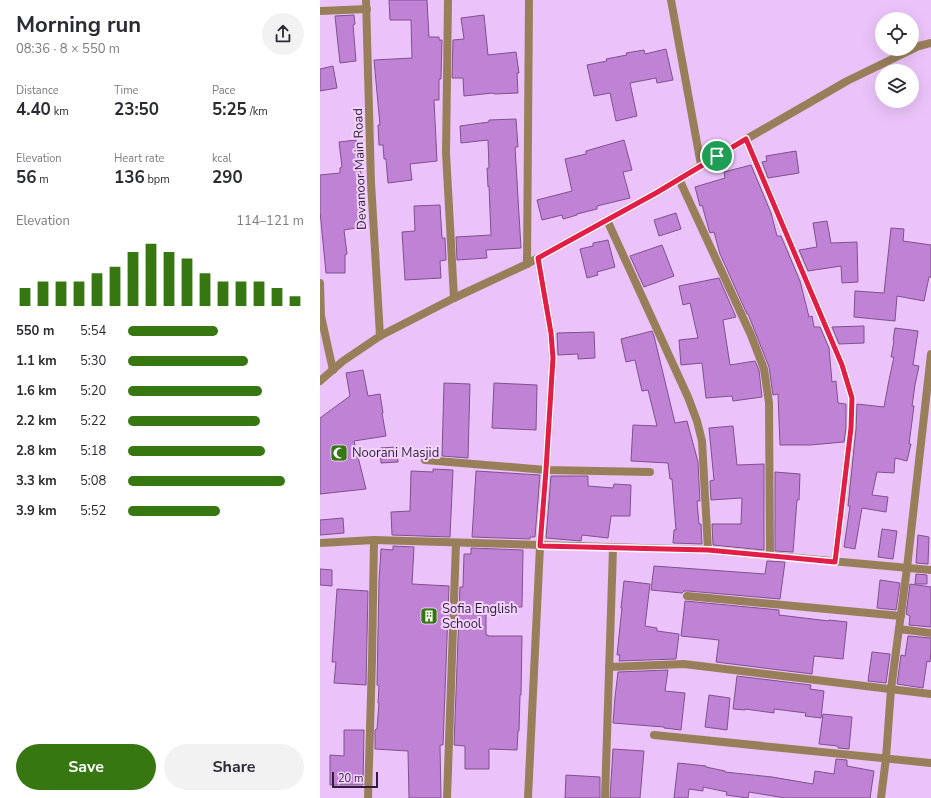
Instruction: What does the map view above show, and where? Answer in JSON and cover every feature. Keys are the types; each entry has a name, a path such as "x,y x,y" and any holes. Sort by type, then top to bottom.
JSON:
{"street":[{"name":"Devanoor Main Road","path":"366,0 371,182 380,336"},
{"path":"448,0 446,153 454,298"},
{"path":"527,264 529,0"},
{"path":"671,0 701,165"},
{"path":"320,12 367,9"},
{"path":"320,382 343,361 380,336 454,298 538,258 656,193 847,80 919,46 931,43"},
{"path":"746,139 842,365 852,398 851,428 835,562"},
{"path":"679,179 751,335 764,369 769,403 770,556"},
{"path":"607,220 688,397 697,421 702,441 708,550"},
{"path":"528,798 540,546 553,358 551,333 538,258"},
{"path":"320,283 321,316 333,370"},
{"path":"881,798 886,758 891,689 907,568 931,354"},
{"path":"425,460 546,470 650,472"},
{"path":"320,543 374,540 708,550 931,570"},
{"path":"368,798 374,540"},
{"path":"447,798 456,543"},
{"path":"605,798 613,548"},
{"path":"687,596 901,616"},
{"path":"899,629 931,633"},
{"path":"609,667 684,664 931,694"},
{"path":"654,734 931,763"}],"building":[{"path":"389,0 427,0 429,37 439,37 439,40 442,40 439,100 434,100 437,161 410,164 412,180 388,183 383,145 379,145 378,125 380,125 374,60 412,58 411,20 390,20"},
{"path":"354,15 355,24 353,25 356,61 340,63 335,16"},
{"path":"484,15 488,55 516,52 519,73 517,73 518,93 493,93 464,96 463,78 452,78 453,40 464,39 461,18"},
{"path":"666,49 673,80 657,83 656,78 630,83 637,116 616,121 610,93 594,96 587,65 607,61 606,59 627,55 626,53 644,50 645,54"},
{"path":"333,66 337,88 320,91 320,69"},
{"path":"516,119 518,147 515,147 521,248 486,250 487,258 457,260 456,237 491,235 487,168 489,168 488,140 461,143 460,126 489,122 489,120"},
{"path":"356,140 364,194 358,195 362,227 344,230 347,254 345,255 345,273 326,273 320,211 320,175 340,173 340,168 342,167 339,142"},
{"path":"624,140 632,170 623,172 630,198 597,206 597,209 563,219 562,215 542,220 537,200 572,191 565,159 586,154 586,151"},
{"path":"796,151 799,173 768,178 762,162 767,161 766,156"},
{"path":"751,165 771,213 777,236 781,236 800,281 809,317 812,316 814,327 820,327 829,348 832,382 836,381 838,403 846,404 846,428 844,442 810,445 780,445 778,394 773,395 769,367 748,314 720,254 714,232 710,233 695,187 725,178 724,172"},
{"path":"440,205 442,238 445,238 446,260 440,261 441,278 405,280 402,232 415,231 414,206"},
{"path":"676,213 681,229 659,236 654,220"},
{"path":"827,221 831,243 857,242 858,282 842,283 841,266 808,271 799,250 817,247 813,223"},
{"path":"891,228 904,229 903,241 931,245 931,277 929,277 924,301 897,296 895,321 854,317 855,291 884,293"},
{"path":"608,240 615,267 597,272 598,275 587,278 580,249 593,246 593,243"},
{"path":"662,245 674,276 644,287 630,256"},
{"path":"719,278 736,317 723,320 730,365 755,361 759,370 762,397 733,401 732,396 706,398 702,363 681,365 679,340 698,338 690,303 683,305 679,286"},
{"path":"864,326 864,343 839,344 832,327"},
{"path":"895,328 918,331 913,365 919,366 912,406 914,406 909,444 911,444 907,461 895,458 894,473 877,472 872,495 888,497 886,512 862,508 855,549 844,547 850,506 848,506 856,429 857,404 884,407 894,357 891,357"},
{"path":"652,331 675,423 687,421 698,462 700,501 697,501 699,524 701,524 702,544 673,543 674,530 676,530 672,479 670,479 668,463 631,461 633,425 657,426 648,390 642,391 635,360 626,362 621,339"},
{"path":"594,332 595,358 578,359 578,354 558,355 557,333"},
{"name":"Noorani Masjid","path":"363,370 368,396 380,394 386,436 354,441 366,489 320,494 320,418 350,396 346,373"},
{"path":"444,383 470,384 468,458 442,456"},
{"path":"494,383 537,385 536,430 492,428"},
{"path":"733,426 737,465 764,464 764,550 713,545 712,524 741,524 742,498 711,500 710,481 714,480 709,428"},
{"path":"397,447 398,462 381,463 380,448"},
{"path":"433,469 453,470 450,537 392,535 391,512 410,511 411,471 433,472"},
{"path":"476,471 540,475 535,537 530,537 530,539 472,537"},
{"path":"775,472 800,474 799,500 797,500 793,552 775,551"},
{"path":"551,476 588,476 588,486 613,488 614,484 631,485 630,516 611,516 608,538 582,535 581,541 546,538"},
{"path":"343,518 344,533 320,535 320,520"},
{"path":"882,529 897,531 893,559 878,557"},
{"path":"918,535 929,537 928,564 916,563"},
{"path":"393,546 414,547 412,584 449,586 443,745 440,745 441,798 409,798 408,751 375,749 375,730 377,729 379,703 379,686 377,685 381,549 393,550"},
{"path":"471,548 523,550 522,607 486,607 486,635 522,636 521,695 517,750 489,749 489,769 465,769 465,746 454,745 460,587 463,587 464,554 471,554"},
{"path":"767,561 785,562 780,599 688,591 684,591 682,593 651,590 654,566 765,574"},
{"path":"320,569 332,570 332,586 320,585"},
{"path":"916,574 927,575 927,584 915,584"},
{"path":"880,580 900,583 896,610 877,608"},
{"path":"624,581 650,584 645,626 657,628 657,631 679,634 676,659 619,661 620,655 617,655"},
{"path":"910,584 931,587 931,627 909,625 910,616 906,614"},
{"path":"337,589 368,591 366,685 334,683 336,662 332,662"},
{"path":"685,601 779,610 779,615 847,622 843,659 814,656 812,674 716,662 719,640 681,636"},
{"path":"908,636 931,638 930,662 927,661 923,688 897,684 901,655 905,656"},
{"path":"872,652 890,654 886,683 868,681"},
{"path":"668,670 665,691 685,693 681,730 664,727 613,723 618,672"},
{"path":"737,676 811,685 810,689 824,691 821,718 805,716 806,713 774,709 774,713 733,709"},
{"path":"709,695 730,698 727,730 705,727"},
{"path":"823,714 852,717 849,749 819,744"},
{"path":"344,730 364,730 363,785 330,785 330,755 344,756"},
{"path":"613,749 644,751 640,798 610,798"},
{"path":"836,759 847,760 847,766 874,771 870,798 785,798 749,792 748,798 726,795 727,792 703,787 703,791 689,789 688,798 674,798 678,763 706,766 725,772 772,777 813,784 815,771 834,774"},
{"path":"566,775 600,777 600,798 565,798"}],"place":[{"name":"Noorani Masjid","path":"339,453"},
{"name":"Sofia English School","path":"429,616"}],"route":[{"path":"746,139 842,365 852,398 851,428 835,562 708,550 540,546 553,358 551,333 538,258 656,193 717,156 746,139"}]}
